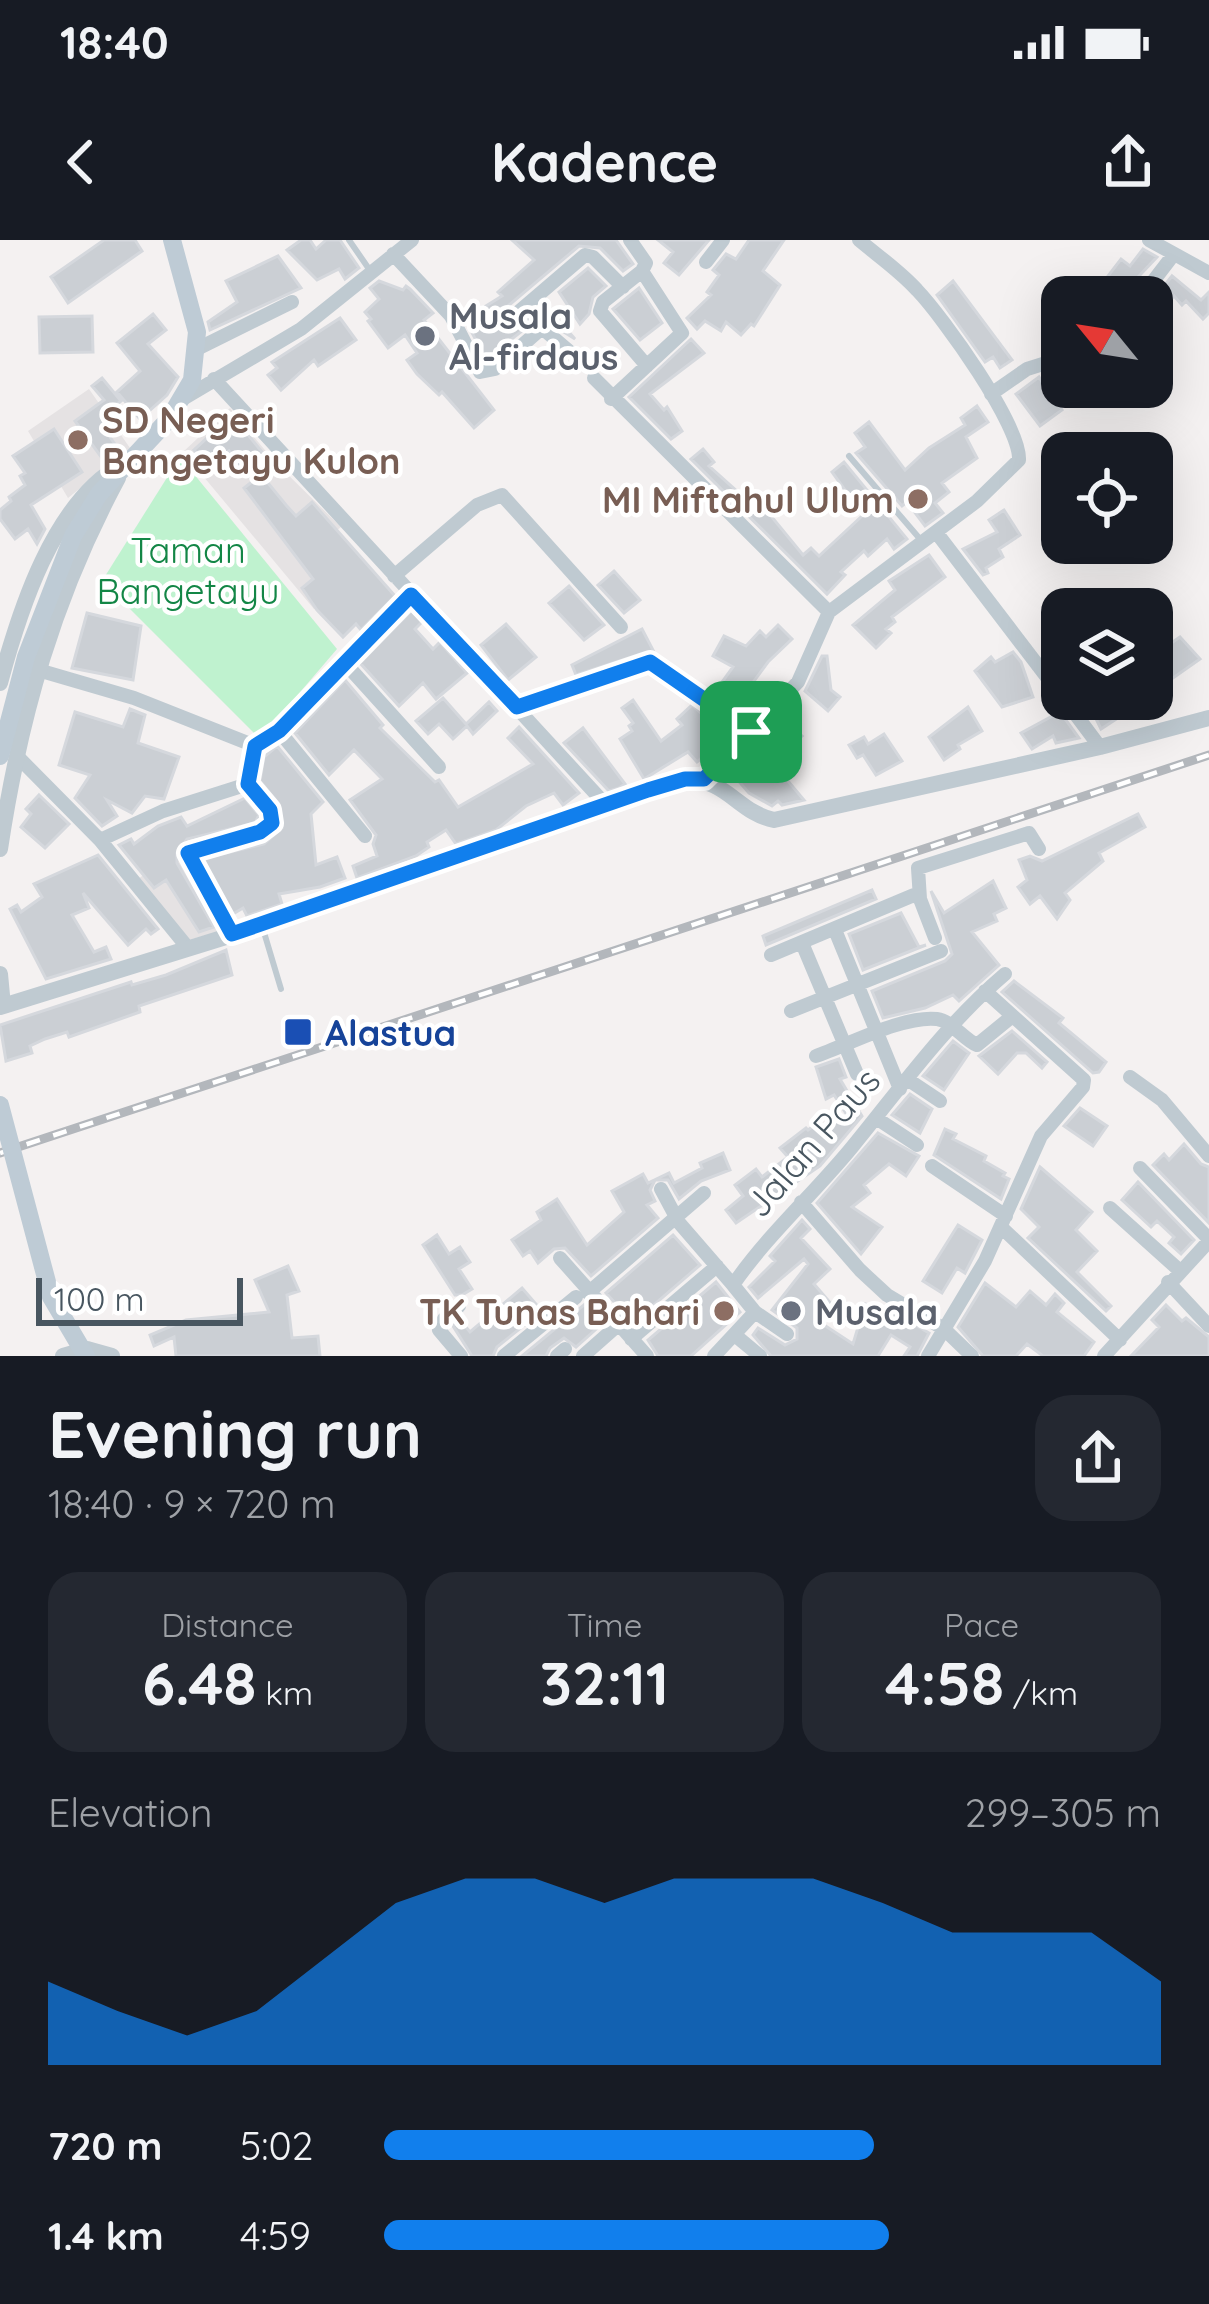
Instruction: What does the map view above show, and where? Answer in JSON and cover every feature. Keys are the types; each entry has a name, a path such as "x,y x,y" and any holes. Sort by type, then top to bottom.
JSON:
{"main road":[{"path":"9,756 26,657 73,536 99,494 169,419 192,380 197,350 194,317 172,240"},
{"path":"0,1105 51,1297 86,1356"}],"street":[{"path":"181,400 302,329 412,240"},
{"path":"630,240 646,259 642,271 603,302 600,310 647,366"},
{"path":"706,262 723,240"},
{"path":"704,779 798,682 829,611 995,486 1019,460 1018,444 992,394 916,289 859,240"},
{"path":"1149,240 1209,273"},
{"path":"393,254 452,316 480,372 495,369 542,328 570,352"},
{"path":"1157,276 1174,254"},
{"path":"509,320 585,255 593,256 623,286"},
{"path":"611,399 682,333 642,271"},
{"path":"197,350 292,302"},
{"path":"992,394 1041,365"},
{"path":"594,378 829,611"},
{"path":"214,380 606,806"},
{"path":"0,683 6,636 69,516 104,474 127,462"},
{"path":"0,849 9,756 68,577 127,462"},
{"path":"394,576 477,506 495,494 502,495 621,628"},
{"path":"929,537 1041,672"},
{"path":"248,784 255,746 279,731 411,595"},
{"path":"344,662 439,767"},
{"path":"517,707 650,662 751,732"},
{"path":"38,670 134,698 255,746"},
{"path":"0,974 1,1007 262,925 685,779 704,779 760,817 774,820 1209,718"},
{"path":"1080,720 1100,747"},
{"path":"279,731 364,836"},
{"path":"9,756 100,840 188,948"},
{"path":"100,840 163,811 248,784"},
{"path":"232,934 187,857 191,850 260,832 272,823 270,810 248,784"},
{"path":"791,1011 938,944 920,899 918,868 1029,833 1040,850"},
{"path":"771,955 910,895 920,899"},
{"path":"835,930 903,1084 940,1101"},
{"path":"802,943 857,1074"},
{"name":"Jalan Paus","path":"733,1285 758,1249 876,1118 950,1024 1005,974"},
{"path":"928,1356 1003,1222 1041,1136 1083,1087 1084,1080 985,991"},
{"path":"816,1056 877,1032 926,1020 941,1019 977,1045 1010,1018"},
{"path":"1130,1077 1162,1100 1209,1156"},
{"path":"876,1118 917,1145"},
{"path":"932,1166 1003,1222 1120,1340"},
{"path":"1104,1356 1209,1240 1140,1168"},
{"path":"661,1189 676,1218 754,1312 787,1334"},
{"path":"504,1356 704,1193"},
{"path":"801,1202 887,1295 944,1329 972,1356"},
{"path":"1110,1208 1173,1276 1209,1326"},
{"path":"560,1258 582,1295 646,1356"},
{"path":"631,1339 716,1266"},
{"path":"459,1306 444,1319 440,1330 461,1356"},
{"path":"714,1356 754,1312"},
{"path":"583,1356 618,1325"},
{"path":"736,1336 760,1356"},
{"path":"63,1356 88,1349 112,1356"}],"lane":[{"path":"349,240 371,272"},
{"path":"849,456 929,537"},
{"path":"262,925 281,989"}],"shaded area":[{"name":"SD Negeri Bangetayu Kulon","path":"89,389 130,448 68,498 28,431"},
{"path":"230,408 274,461 341,527 320,545 348,579 314,609 183,452"},
{"path":"179,849 224,930 185,941 138,879"}],"green space":[{"name":"Taman Bangetayu","path":"180,457 337,649 260,739 102,581"}],"building":[{"path":"104,240 135,240 142,251 68,303 51,277"},
{"path":"310,240 316,249 326,240 340,240 359,268 345,279 339,269 317,280 287,250"},
{"path":"512,240 616,240 633,264 623,271 600,248 579,246 502,311 498,321 501,328 512,331 545,305 575,339 540,317 486,359 471,331 495,319 486,306 502,296 498,292 534,260"},
{"path":"658,240 709,240 679,275 664,263 673,252"},
{"path":"749,240 784,240 763,271 780,285 754,326 741,335 726,322 721,331 705,321 697,329 687,318 711,295 707,292 719,275 713,270 726,254 736,259"},
{"path":"1143,249 1157,257 1139,276 1108,276 1121,259 1130,266"},
{"path":"278,256 301,288 210,330 208,322 237,302 226,281"},
{"path":"588,268 606,286 593,297 589,314 580,324 559,292"},
{"path":"1173,277 1201,300 1209,292 1209,313 1203,319 1174,296"},
{"path":"379,281 403,290 406,286 433,313 424,320 494,410 474,428 442,392 439,395 417,374 407,360 417,353 405,335 388,348 368,321 365,312 379,299 370,288"},
{"path":"953,281 1012,360 1000,368 993,357 985,362 937,295"},
{"path":"639,288 662,323 640,340 613,309"},
{"path":"153,314 166,330 148,344 178,377 167,395 140,419 117,392 140,371 117,343"},
{"path":"92,316 93,352 40,353 39,317"},
{"path":"340,318 356,340 318,366 314,360 281,390 268,375 277,368 272,362"},
{"path":"691,339 704,353 650,394 664,410 667,407 682,431 671,439 629,397"},
{"path":"1039,377 1041,408 1062,410 1040,426 1016,394"},
{"path":"102,378 121,401 105,414 113,425 105,430 119,450 104,461 75,421 104,400 92,386"},
{"path":"977,406 988,422 966,437 977,458 942,483 949,492 935,503 943,513 925,526 856,453 865,447 855,433 869,422 905,470 965,425 961,418"},
{"path":"232,415 271,463 259,472 286,505 296,516 312,502 395,596 361,630 356,624 343,637 317,610 302,588 313,579 244,488 253,481 229,451 209,468 194,450"},
{"path":"54,429 82,472 31,505 45,529 37,544 28,529 15,539 0,519 9,497 25,485 20,476 25,473 13,456"},
{"path":"703,449 714,462 709,466 757,509 762,505 803,555 811,548 819,556 863,515 832,472 844,462 907,539 894,549 887,539 868,556 864,551 841,572 845,575 827,594 691,459"},
{"path":"1004,510 1020,535 999,549 1003,557 983,575 963,549 997,532 989,520"},
{"path":"929,555 945,577 892,617 895,622 886,629 891,633 876,648 853,625 895,590 889,581"},
{"path":"614,571 640,600 624,613 598,585"},
{"path":"569,586 604,625 584,640 549,603"},
{"path":"412,610 422,622 415,629 433,649 440,642 467,673 436,699 423,683 399,706 360,663"},
{"path":"87,613 141,626 133,680 72,668"},
{"path":"506,624 536,657 508,680 481,645"},
{"path":"778,625 792,639 768,662 735,707 714,693 733,667 713,656 724,636 746,646 760,631 766,637"},
{"path":"642,629 653,650 576,675 572,665"},
{"path":"1180,637 1200,659 1173,678 1173,642"},
{"path":"1013,652 1033,697 1002,707 975,671 991,657 995,662"},
{"path":"822,656 827,656 831,690 840,697 828,711 805,691"},
{"path":"345,680 383,725 380,728 435,782 439,780 458,807 533,764 508,738 519,727 579,793 563,805 554,793 526,806 496,830 456,844 446,830 416,856 357,878 353,866 377,856 376,835 350,800 382,779 354,750 329,775 295,733"},
{"path":"443,698 466,724 489,702 497,711 473,734 467,726 453,739 439,724 428,734 416,721"},
{"path":"633,700 661,741 682,725 677,719 692,705 727,737 697,762 688,752 644,779 620,739 632,731 633,723 622,708"},
{"path":"968,707 982,731 944,760 929,737"},
{"path":"130,709 145,715 138,743 179,757 164,799 145,796 132,813 107,800 117,816 102,826 75,798 90,775 59,765 75,712 123,727"},
{"path":"783,720 802,736 772,762 804,800 782,805 778,801 772,806 749,793 735,777 764,752 755,743"},
{"path":"1045,720 1066,720 1079,738 1056,743 1053,736 1032,749 1021,733"},
{"path":"583,728 625,784 609,791 564,743"},
{"path":"884,734 902,761 876,775 863,755 857,758 849,745 864,737 868,744"},
{"path":"277,746 323,802 311,814 316,865 337,857 345,878 279,894 282,904 247,916 243,908 233,914 201,859 264,844 282,828 279,804 260,781 264,757"},
{"path":"39,795 69,824 45,848 21,827 31,814 26,809"},
{"path":"245,798 259,815 255,823 187,839 177,853 177,863 214,927 199,932 166,880 154,888 119,845 131,839 134,844 158,826 181,817 187,826"},
{"path":"1138,814 1145,827 1099,853 1103,861 1065,893 1070,900 1057,919 1040,896 1030,904 1018,887 1027,880 1019,860 1030,856 1042,861"},
{"path":"98,855 158,929 151,934 146,929 128,945 83,893 89,908 72,915 94,952 106,947 111,959 46,979 10,909 17,905 21,912 42,897 34,884"},
{"path":"993,881 1006,908 994,914 997,921 972,932 999,965 959,1001 953,995 925,1008 883,1018 872,991 952,954 931,891 944,913"},
{"path":"872,890 876,899 766,945 763,936"},
{"path":"901,913 919,947 926,945 863,970 849,934"},
{"path":"226,950 232,975 139,1006 140,1012 69,1037 67,1032 45,1039 30,1046 32,1053 6,1061 0,1025 166,975"},
{"path":"1014,981 1063,1018 1059,1023 1106,1062 1099,1072 1093,1073 1002,992"},
{"path":"1012,1031 1047,1062 1042,1068 1026,1053 1017,1053 998,1074 979,1056"},
{"path":"953,1041 969,1053 944,1090 923,1076"},
{"path":"839,1059 846,1077 840,1079 862,1116 820,1166 736,1223 726,1210 743,1196 735,1185 756,1169 762,1177 788,1157 780,1148 806,1128 816,1124 822,1131 847,1115 834,1095 826,1099 816,1067"},
{"path":"910,1094 932,1109 920,1133 892,1115"},
{"path":"1080,1108 1107,1126 1093,1146 1064,1126"},
{"path":"945,1129 1005,1173 1009,1179 1001,1199 934,1155"},
{"path":"878,1133 919,1156 906,1176 889,1164 864,1185 870,1193 852,1207 882,1227 861,1254 817,1203"},
{"path":"1184,1144 1209,1167 1209,1223 1153,1165 1164,1154 1169,1160"},
{"path":"723,1153 730,1170 701,1181 679,1199 668,1180 655,1180 650,1190 655,1201 647,1205 658,1218 591,1276 565,1248 554,1249 538,1263 530,1251 523,1256 512,1240 541,1220 537,1212 557,1199 587,1245 624,1212 612,1191 643,1174 648,1183 669,1173 674,1183"},
{"path":"1040,1167 1092,1212 1076,1230 1097,1251 1077,1272 1111,1306 1106,1311 1028,1238 1039,1227 1021,1209"},
{"path":"1138,1182 1194,1240 1181,1254 1169,1243 1174,1237 1157,1221 1151,1227 1122,1200"},
{"path":"802,1220 810,1229 801,1238 830,1269 814,1284 834,1307 818,1321 853,1344 865,1304 897,1314 929,1333 917,1356 904,1356 910,1347 891,1335 878,1356 771,1356 753,1335 758,1328 785,1345 797,1339 797,1328 772,1310 808,1264 804,1259 758,1298 749,1287 775,1261 770,1256"},
{"path":"958,1225 982,1240 965,1273 957,1268 942,1293 923,1281"},
{"path":"437,1235 449,1254 460,1247 470,1262 459,1269 472,1289 462,1295 455,1295 423,1245"},
{"path":"673,1235 700,1265 633,1323 606,1293"},
{"path":"288,1266 299,1291 287,1295 292,1338 318,1336 320,1356 176,1356 174,1337 154,1346 150,1335 186,1320 269,1312 255,1280"},
{"path":"716,1282 740,1312 691,1356 658,1356 648,1340"},
{"path":"985,1283 1016,1307 1030,1291 1046,1305 1055,1294 1064,1303 1057,1312 1094,1342 1084,1356 1043,1356 1027,1344 1016,1356 983,1356 958,1327"},
{"path":"522,1288 542,1311 497,1347 493,1356 472,1356 453,1326 460,1320 470,1332"},
{"path":"585,1304 603,1323 576,1347 564,1338 546,1356 522,1356"},
{"path":"1166,1305 1209,1337 1209,1356 1131,1356 1159,1327 1152,1320"}],"railway":[{"path":"0,1153 1209,755"}],"place":[{"name":"Musala Al-firdaus","path":"425,336"},
{"name":"SD Negeri Bangetayu Kulon","path":"78,440"},
{"name":"MI Miftahul Ulum","path":"918,499"},
{"name":"Alastua","path":"298,1032"},
{"name":"TK Tunas Bahari","path":"724,1311"},
{"name":"Musala","path":"791,1311"}],"route":[{"path":"411,595 517,707 650,662 751,732 704,779 685,779 648,790 232,934 187,857 191,850 268,828 273,816 248,784 255,746 279,731 411,595"}]}
